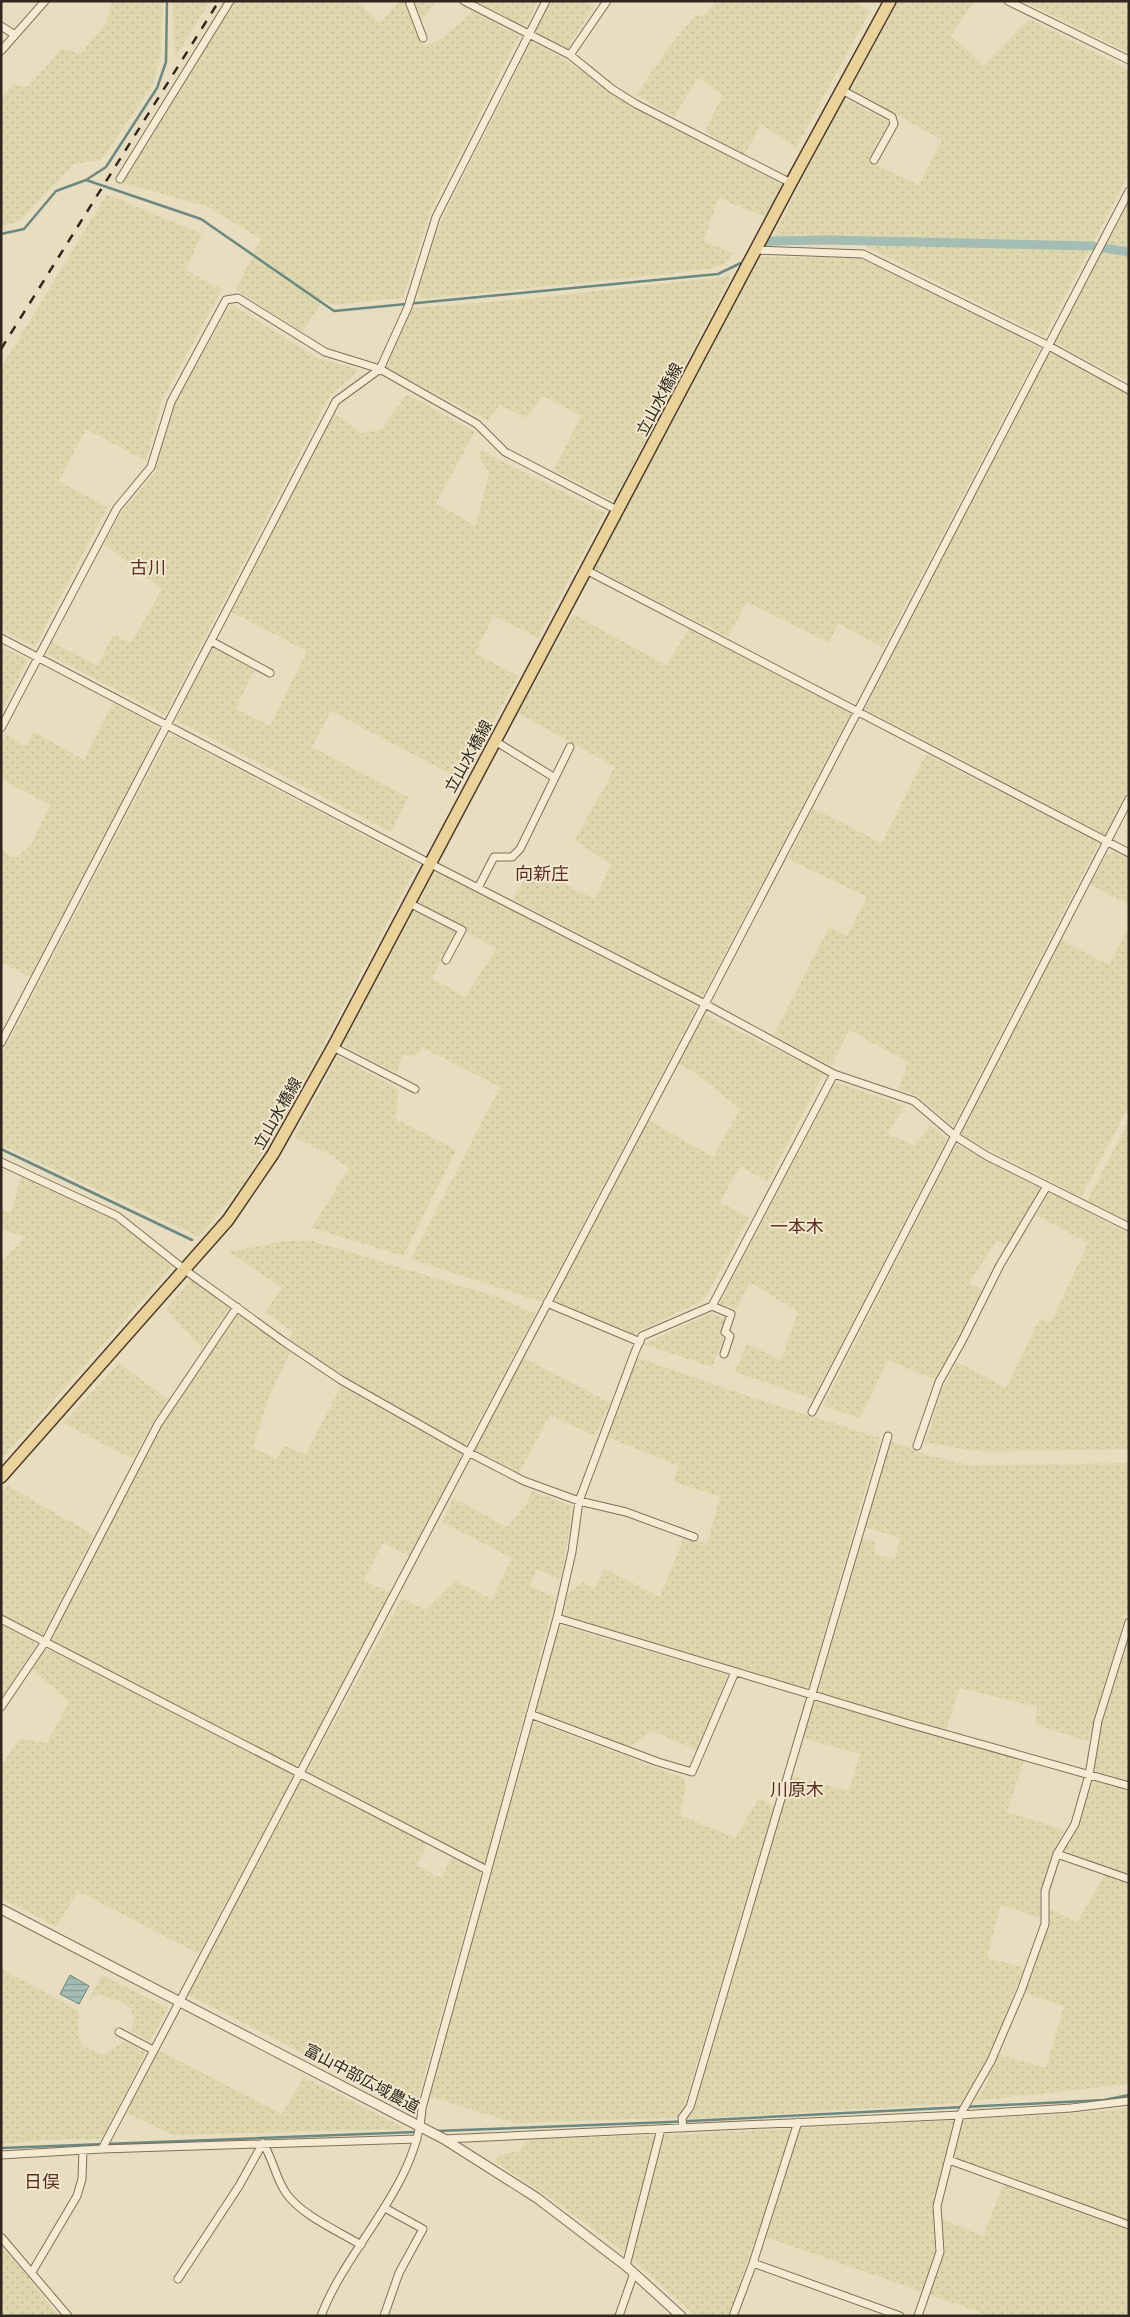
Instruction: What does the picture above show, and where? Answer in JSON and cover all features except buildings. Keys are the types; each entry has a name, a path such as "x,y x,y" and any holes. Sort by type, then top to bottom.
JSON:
{"main road":[{"name":"立山水橋線","path":"1,1476 228,1220 278,1146 333,1047 791,183 890,1"}],"street":[{"path":"1,52 45,1"},
{"path":"120,179 230,1"},
{"path":"409,1 423,38"},
{"path":"464,1 570,55 612,89 636,104 791,183"},
{"path":"1,1043 336,401 380,369 408,307 436,217 546,1"},
{"path":"570,55 607,1"},
{"path":"1008,1 1129,60"},
{"path":"1,26 15,35"},
{"path":"842,90 892,117 894,124 874,160"},
{"path":"102,2148 859,711 1129,191"},
{"path":"757,250 863,254 1047,346 1129,390"},
{"path":"1,728 117,508 151,467 171,402 226,300 238,298 325,352 380,369 477,424 505,452 617,510"},
{"path":"586,570 1129,852"},
{"path":"1,638 429,863 705,1004 834,1074 914,1101 955,1136 987,1156 1129,1227"},
{"path":"211,641 270,673"},
{"path":"495,742 555,778"},
{"path":"478,888 494,857 512,857 520,849 570,747"},
{"path":"812,1412 1129,799"},
{"path":"408,903 462,930 446,960"},
{"path":"333,1047 415,1089"},
{"path":"321,2316 331,2290 393,2196 417,2139 421,2126 422,2108 557,1618 572,1552 579,1501 642,1336 712,1306 834,1074"},
{"path":"1,1162 117,1216 185,1270 282,1341 341,1380 468,1452 524,1481 579,1501 626,1512 694,1537"},
{"path":"917,1446 939,1382 1000,1265 1048,1186"},
{"path":"547,1303 640,1342"},
{"path":"712,1306 731,1314 725,1332 730,1336 724,1354"},
{"path":"1,1707 45,1642 158,1424 237,1307"},
{"path":"683,2128 682,2118 690,2107 888,1436"},
{"path":"557,1618 811,1695 1129,1786"},
{"path":"1,1619 487,1870"},
{"path":"918,2316 940,2252 937,2206 960,2116 991,2061 1021,1991 1044,1924 1045,1891 1056,1854 1075,1824 1089,1775 1098,1721 1129,1622"},
{"path":"530,1714 658,1762 692,1772 735,1672"},
{"path":"1056,1854 1129,1879"},
{"name":"富山中部広域農道","path":"1,1909 444,2139 538,2198 634,2272 681,2316"},
{"path":"119,2032 153,2050"},
{"path":"444,2139 960,2116 1071,2108 1129,2101"},
{"path":"733,2316 753,2264 798,2122"},
{"path":"626,2266 661,2129"},
{"path":"1,2155 102,2148 417,2139"},
{"path":"263,2144 270,2154 286,2193 301,2208 361,2245"},
{"path":"178,2279 239,2186 263,2144"},
{"path":"32,2272 77,2196 82,2179 84,2150"},
{"path":"948,2160 1129,2225"},
{"path":"384,2316 399,2273 423,2228 385,2208"},
{"path":"1,2237 68,2316"},
{"path":"753,2264 900,2316"},
{"path":"619,2316 634,2272"}],"shaded area":[{"path":"112,1 163,1 161,53 153,85 101,160 74,164 21,220 1,227 1,98 13,84 28,87 62,48 81,54 107,22"},
{"path":"172,1 210,1 175,58"},
{"path":"224,1 356,1 380,23 400,1 437,1 414,30 424,47 441,39 474,11 519,36 430,212 403,298 333,305 323,300 302,332 236,290 261,239 206,206 114,181"},
{"path":"475,1 538,1 528,22 520,25"},
{"path":"549,1 583,1 594,6 568,48 535,32"},
{"path":"716,1 854,1 870,11 796,148 761,124 744,156 705,132 722,95 698,78 674,117 636,95 669,47 695,16 704,15"},
{"path":"898,1 974,1 951,36 984,65 1029,19 1129,70 1129,174 1044,336 867,247 852,237 773,237 844,98 889,122 868,161 919,185 942,140 851,89"},
{"path":"1024,1 1129,1 1129,53"},
{"path":"531,42 568,61 618,98 782,184 765,217 719,198 703,241 733,253 724,264 710,269 659,275 421,299 417,291 441,221"},
{"path":"107,194 202,234 186,270 222,290 162,400 146,461 86,429 59,481 107,507 35,647 1,630 1,368"},
{"path":"1129,200 1129,374 1125,380 1054,342"},
{"path":"760,257 861,258 1040,348 883,648 838,623 829,643 747,602 728,637 593,568"},
{"path":"731,276 614,501 554,470 581,416 543,396 526,418 500,405 487,420 384,367 411,308 533,298"},
{"path":"231,304 317,358 360,370 330,395 165,715 47,654 51,641 97,666 113,635 131,643 162,589 104,544 119,515 155,472 175,403"},
{"path":"1047,351 1129,395 1129,788 1105,835 865,709"},
{"path":"407,394 475,432 436,503 476,526 489,472 479,457 480,450 605,513 538,638 494,616 475,653 518,676 462,780 331,711 312,747 408,797 391,832 176,720 212,646 254,670 236,709 270,726 307,651 231,612 334,413 362,433 381,430"},
{"path":"573,614 666,665 689,629 851,713 702,998 513,899 531,868 595,899 611,864 575,841 615,767 518,713"},
{"path":"1,646 28,660 1,712"},
{"path":"113,703 155,725 158,732 30,977 1,962 1,850 16,858 31,845 50,805 1,779 1,745 6,735 25,746 34,732 84,760"},
{"path":"173,735 418,864 288,1112 241,1187 199,1237 1,1145 1,1056 168,737"},
{"path":"926,754 1099,843 953,1127 916,1095 898,1090 908,1062 849,1030 831,1066 774,1035 829,927 847,936 867,897 788,859 813,808 882,843"},
{"path":"1116,852 1129,858 1129,905 1089,884 1107,854"},
{"path":"435,870 697,1007 542,1302 411,1259 500,1087 423,1048 416,1056 402,1056 396,1073 342,1045 414,911 456,932 432,978 465,997 496,949 419,903"},
{"path":"1129,926 1129,1106 1081,1197 961,1135 1061,940 1109,965"},
{"path":"703,1014 824,1073 768,1182 740,1166 720,1202 749,1218 704,1300 633,1334 557,1303 555,1296 647,1119 713,1157 740,1109 695,1073 677,1063"},
{"path":"338,1056 398,1089 396,1119 456,1150 403,1256 312,1228 349,1168 325,1152 294,1137"},
{"path":"835,1082 905,1106 887,1134 914,1145 931,1125 947,1139 813,1399 735,1372 747,1344 781,1360 798,1312 750,1282 736,1309 719,1304"},
{"path":"1129,1121 1129,1222 1087,1201"},
{"path":"956,1144 1041,1189 1008,1245 997,1241 969,1283 983,1290 960,1338 936,1380 888,1360 860,1418 823,1406"},
{"path":"21,1176 116,1219 174,1265 1,1460 1,1263 25,1237 1,1229 1,1210 11,1213"},
{"path":"1050,1192 1129,1234 1129,1449 986,1452 926,1442 941,1392 957,1362 1006,1388 1040,1319 1051,1323 1088,1243 1036,1215"},
{"path":"284,1241 313,1241 498,1297 536,1314 466,1445 337,1373 288,1340 293,1332 265,1312 282,1288 229,1252"},
{"path":"191,1279 229,1309 202,1348 166,1310"},
{"path":"711,1313 725,1319 721,1332 724,1338 712,1367 644,1344"},
{"path":"238,1314 291,1351 269,1396 253,1448 277,1459 284,1446 306,1454 341,1386 462,1454 410,1556 383,1543 364,1580 390,1593 300,1764 295,1766 53,1643 50,1638 159,1428"},
{"path":"636,1357 745,1395 880,1438 810,1684 804,1688 563,1616 568,1594 583,1582 594,1589 605,1569 660,1597 684,1537 707,1544 720,1497 673,1481 679,1466 607,1437"},
{"path":"524,1358 610,1403 595,1436 550,1415 519,1473 475,1449"},
{"path":"119,1363 169,1400 151,1425 133,1459 63,1423"},
{"path":"890,1441 927,1455 970,1465 1129,1463 1129,1603 1088,1741 1036,1725 1037,1707 960,1688 946,1731 819,1694 817,1690 862,1539 875,1542 875,1555 895,1559 900,1538 865,1527"},
{"path":"8,1486 94,1535 56,1610 43,1634 40,1635 1,1615 1,1493"},
{"path":"532,1491 572,1506 570,1528 560,1580 537,1569 530,1586 555,1598 485,1863 481,1863 307,1772 402,1598 426,1610 455,1581 492,1599 512,1558 442,1522 453,1498 507,1527 526,1504"},
{"path":"1,1624 32,1640 36,1645 1,1699"},
{"path":"562,1626 728,1675 697,1750 652,1731 629,1747 537,1713 535,1709 558,1628"},
{"path":"1129,1631 1129,1782 1097,1773 1093,1766 1101,1727"},
{"path":"45,1650 53,1650 294,1775 199,1954 78,1891 56,1927 1,1898 1,1762 3,1763 19,1739 47,1743 69,1702 31,1668"},
{"path":"814,1700 946,1739 1024,1759 1007,1812 1064,1830 1051,1856 1040,1893 1040,1918 1001,1905 987,1957 1024,1968 994,2046 980,2075 961,2103 688,2119 694,2111 792,1776 849,1791 860,1754 802,1738"},
{"path":"533,1723 684,1778 686,1784 680,1815 735,1838 759,1798 774,1806 684,2107 677,2118 514,2123 429,2096"},
{"path":"302,1779 427,1843 417,1866 441,1878 452,1856 478,1869 481,1873 417,2101 404,2104 188,1995"},
{"path":"1097,1781 1129,1790 1129,1876 1068,1856 1063,1849 1077,1826 1090,1784"},
{"path":"1105,1875 1129,1883 1129,2084 975,2101 985,2087 998,2054 1046,2068 1064,2006 1024,1993 1047,1925 1050,1909 1077,1922"},
{"path":"1,1969 78,2010 78,2035 83,2046 103,2055 125,2041 146,2053 102,2139 48,2140 1,2144"},
{"path":"102,1975 168,2008 150,2042 131,2031 134,2018 131,2009 121,2001 99,1995 88,2001"},
{"path":"158,2050 282,2114 304,2077 407,2129 173,2135 126,2113"},
{"path":"1129,2107 1129,2220 953,2157 940,2206 942,2219 983,2236 1004,2183 1129,2228 1129,2316 990,2316 757,2234 730,2312 725,2316 696,2316 619,2248 552,2199 495,2162 499,2155 519,2151 529,2139 690,2134 995,2118 1103,2111"},
{"path":"1,2246 19,2265 59,2316 1,2316"}],"water":[{"path":"70,1975 89,1986 79,2004 60,1994"}],"waterway":[{"path":"86,180 106,167 157,88 166,62 167,1"},
{"path":"1,234 24,229 56,191 86,180 201,219 334,311 718,274 741,263"},
{"path":"766,244 771,241 828,240 1093,246"},
{"path":"1104,248 1129,252"},
{"path":"1,1149 192,1240"},
{"path":"436,2131 670,2122 1104,2100 1129,2095"},
{"path":"1,2148 416,2132"}],"railway":[{"path":"1,349 219,1"}],"district":[{"name":"古川","path":"148,568"},
{"name":"向新庄","path":"542,874"},
{"name":"一本木","path":"797,1227"},
{"name":"川原木","path":"797,1790"},
{"name":"日俣","path":"42,2182"}]}
